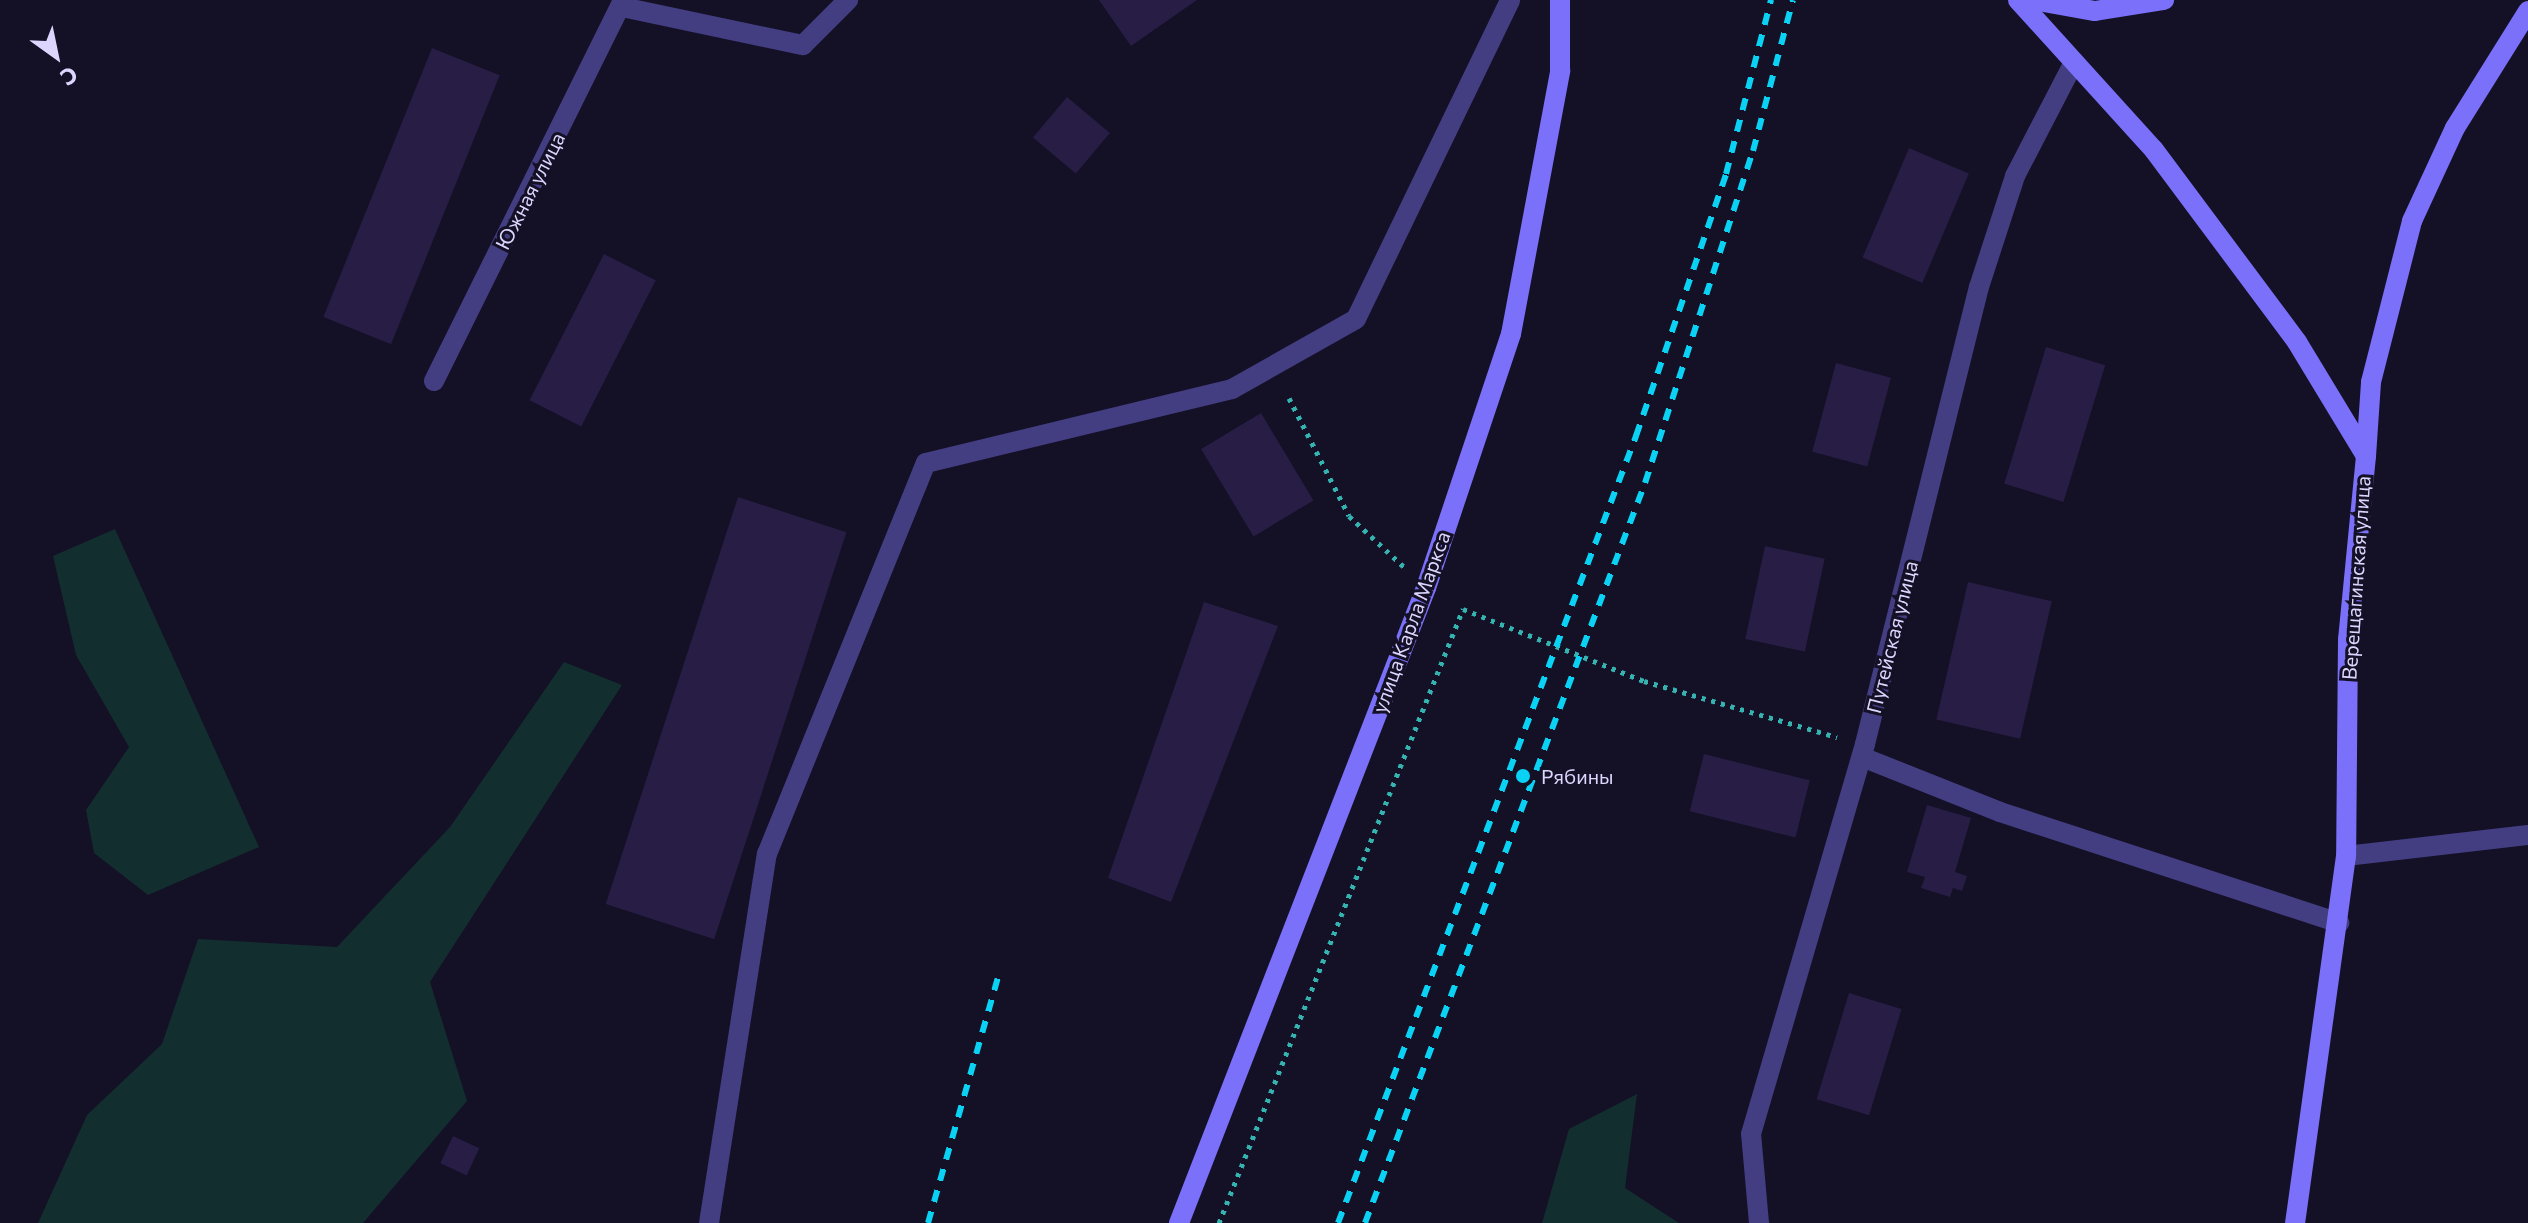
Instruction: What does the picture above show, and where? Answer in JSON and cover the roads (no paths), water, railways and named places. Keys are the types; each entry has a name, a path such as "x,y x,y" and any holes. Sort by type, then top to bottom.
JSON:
{"main road":[{"name":"улица Карла Маркса","path":"1179,1223 1426,588 1511,334 1560,71 1560,0"},
{"name":"Верещагинская улица","path":"2018,0 2154,150 2257,286 2366,456 2348,640 2346,856 2295,1223"},
{"path":"2033,0 2095,11 2164,0"},
{"path":"2366,456 2374,367 2412,221 2455,128 2528,11"}],"street":[{"path":"623,3 803,45 848,0"},
{"path":"709,1223 767,854 926,463 1232,389 1356,319 1510,0"},
{"name":"Южная улица","path":"434,381 623,3"},
{"name":"Путейская улица","path":"1759,1223 1751,1134 1864,750 1979,287 2015,176 2074,62"},
{"path":"1864,750 2000,812 2339,923"},
{"path":"2346,856 2528,835"}],"railway":[{"path":"1338,1223 1636,436 1726,174 1771,0"},
{"path":"1365,1223 1645,483 1753,151 1793,0"},
{"path":"928,1223 998,978"}],"place":[{"name":"Рябины","path":"1523,776"}]}
